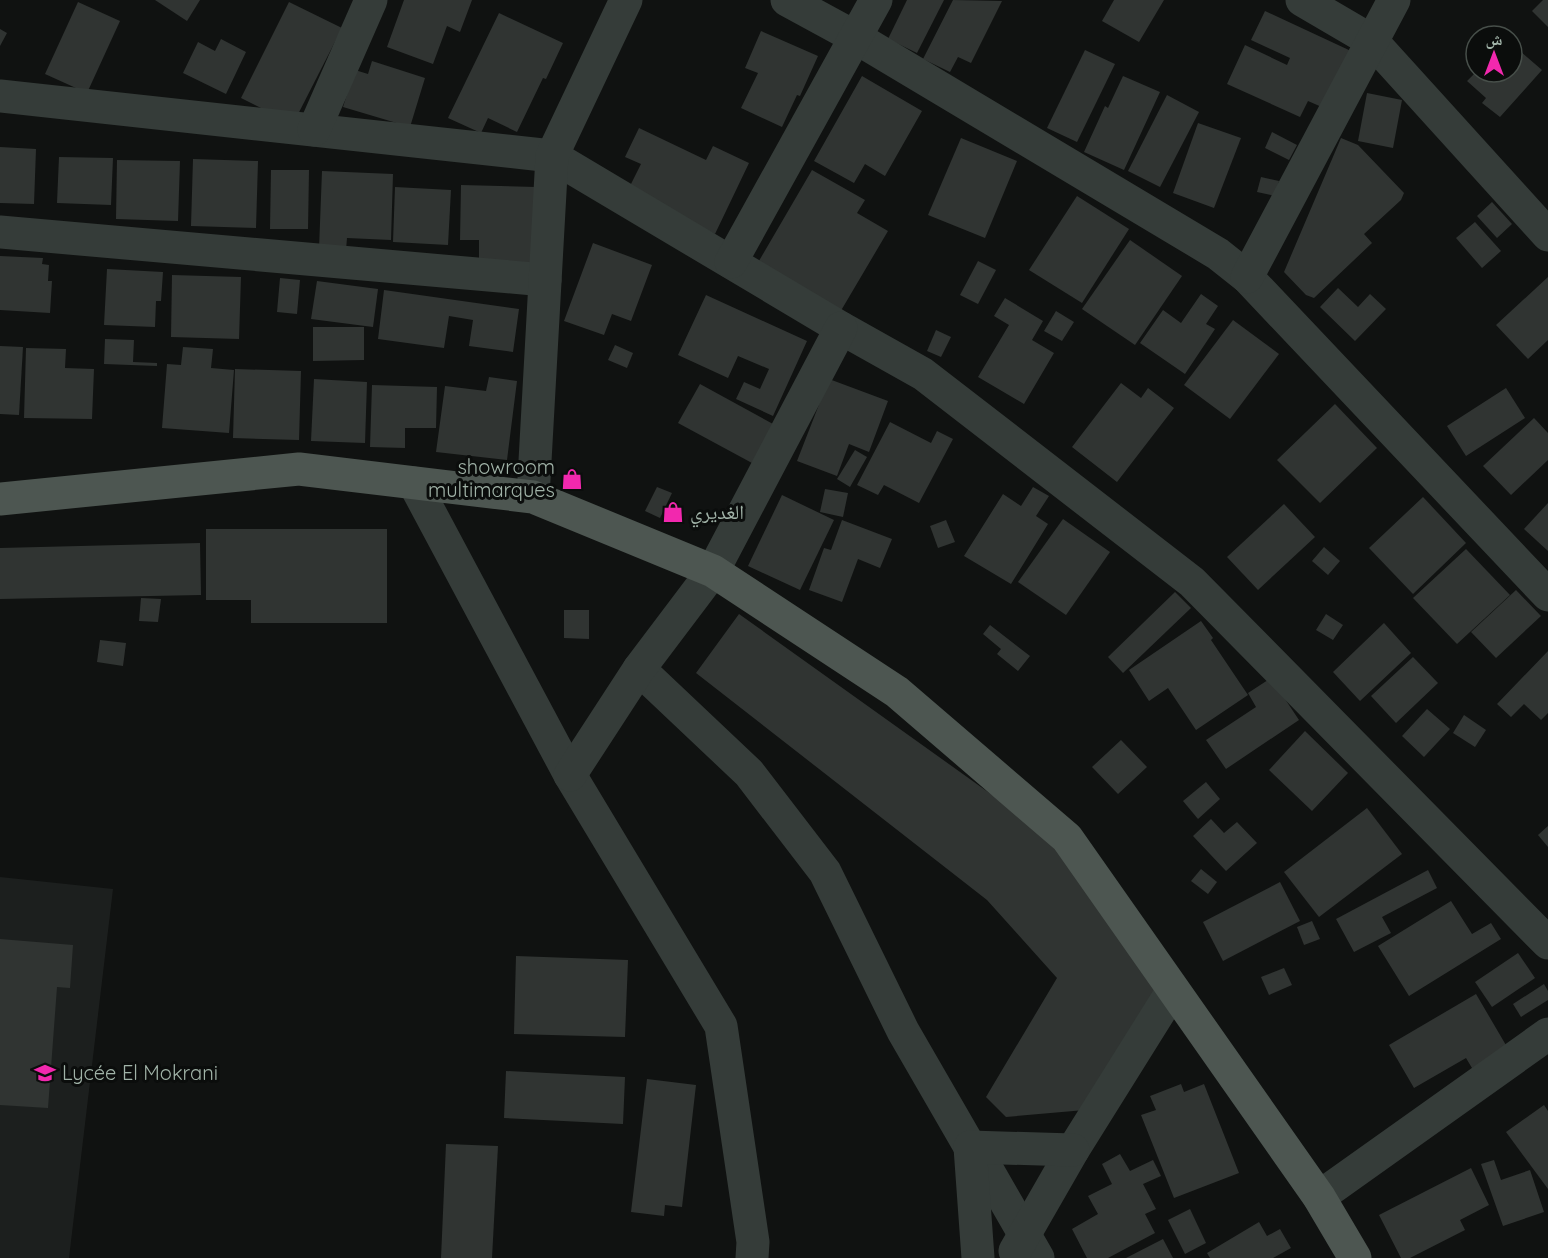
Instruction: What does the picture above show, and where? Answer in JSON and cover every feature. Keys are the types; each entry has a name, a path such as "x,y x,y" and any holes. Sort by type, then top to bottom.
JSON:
{"main road":[{"path":"0,499 299,469 533,497 713,571 897,692 1067,838 1320,1197 1355,1258"}],"street":[{"path":"533,497 552,156 626,0"},
{"path":"788,0 855,37 1218,254 1247,277 1548,595"},
{"path":"731,262 876,0"},
{"path":"1302,0 1372,41 1548,235"},
{"path":"1247,277 1394,0"},
{"path":"314,130 366,1"},
{"path":"0,96 552,156 841,328 923,374 1192,582 1548,943"},
{"path":"0,232 545,280"},
{"path":"570,775 639,669 713,571 841,328"},
{"path":"414,483 570,775 721,1026 753,1242 752,1258"},
{"path":"639,669 749,772 825,872 903,1031 970,1147 980,1157 1025,1250"},
{"path":"1025,1250 1073,1150 1173,990"},
{"path":"1320,1197 1548,1034"},
{"path":"970,1147 1073,1150"},
{"path":"970,1147 980,1258 1025,1250"}],"shaded area":[{"name":"Lycée El Mokrani","path":"0,877 113,889 69,1258 0,1258"}],"building":[{"path":"155,0 200,0 187,21"},
{"path":"404,0 472,0 460,32 447,26 433,64 387,47"},
{"path":"907,0 944,0 917,53 888,39"},
{"path":"953,0 1002,1 971,63 958,57 950,72 923,59"},
{"path":"1114,0 1164,0 1139,42 1102,21"},
{"path":"1543,0 1548,0 1548,27 1532,11"},
{"path":"78,2 120,21 87,93 45,74"},
{"path":"289,2 342,28 293,124 241,98"},
{"path":"1265,11 1351,51 1324,108 1308,101 1300,117 1227,84 1245,45 1287,65 1290,58 1251,40"},
{"path":"499,13 563,43 517,132 488,118 481,133 448,118"},
{"path":"0,29 7,33 0,46"},
{"path":"761,31 818,56 800,96 797,95 782,127 741,108 758,73 745,68"},
{"path":"221,39 246,52 226,94 183,73 198,42 215,51"},
{"path":"1085,50 1115,64 1077,142 1047,128"},
{"path":"1524,54 1542,70 1500,117 1482,103 1486,98 1470,84 1524,84"},
{"path":"372,61 425,78 410,127 343,107 355,70 368,74"},
{"path":"862,76 922,111 885,176 865,164 854,183 814,161"},
{"path":"1123,76 1160,92 1124,170 1084,152 1105,106 1108,108"},
{"path":"1367,93 1402,100 1393,148 1358,141"},
{"path":"1167,95 1199,112 1160,187 1128,171"},
{"path":"1198,123 1241,138 1214,208 1173,193"},
{"path":"639,128 706,160 713,146 749,163 715,234 627,192 641,164 625,157"},
{"path":"1272,132 1297,145 1289,160 1265,148"},
{"path":"961,138 1017,161 985,238 928,215"},
{"path":"1341,138 1358,145 1404,193 1401,200 1364,234 1372,243 1314,298 1306,295 1284,272"},
{"path":"0,147 36,149 34,204 0,203"},
{"path":"59,157 113,158 111,205 57,203"},
{"path":"193,159 258,161 256,228 191,226"},
{"path":"117,160 180,161 178,221 116,219"},
{"path":"271,170 309,170 308,229 270,229"},
{"path":"812,170 865,200 857,213 888,231 839,314 756,266"},
{"path":"322,171 393,174 391,240 347,238 346,250 319,249"},
{"path":"1261,177 1279,181 1275,196 1257,192"},
{"path":"461,185 536,187 533,274 479,272 479,240 460,240"},
{"path":"395,187 451,190 448,245 393,242"},
{"path":"1077,196 1129,229 1082,303 1029,270"},
{"path":"1492,202 1512,224 1497,238 1477,216"},
{"path":"1475,222 1501,251 1482,268 1456,238"},
{"path":"1130,240 1182,276 1135,345 1082,309"},
{"path":"593,243 652,265 631,321 612,314 604,335 564,321"},
{"path":"0,256 43,258 42,264 49,265 48,281 52,281 50,313 0,310"},
{"path":"978,261 996,270 978,304 960,295"},
{"path":"107,269 163,272 161,301 156,301 155,327 104,325"},
{"path":"172,275 241,277 239,339 171,337"},
{"path":"1548,277 1548,340 1528,359 1496,325"},
{"path":"280,278 300,280 297,314 277,312"},
{"path":"317,281 378,289 373,327 311,319"},
{"path":"1338,288 1358,307 1370,294 1386,309 1355,341 1320,307"},
{"path":"384,290 519,309 513,352 469,346 473,320 449,316 444,348 378,339"},
{"path":"1201,294 1218,306 1206,324 1215,329 1185,374 1140,343 1163,310 1181,323"},
{"path":"706,295 807,341 773,416 736,399 744,382 760,389 769,369 738,356 728,378 678,355"},
{"path":"1005,298 1043,321 1032,340 1054,353 1024,404 978,377 1009,325 994,316"},
{"path":"1056,311 1074,322 1062,341 1044,331"},
{"path":"1233,320 1279,354 1230,419 1184,385"},
{"path":"313,327 364,327 364,360 313,361"},
{"path":"936,330 951,337 941,357 927,351"},
{"path":"105,339 134,340 133,362 157,363 157,366 104,364"},
{"path":"615,345 633,353 627,368 608,360"},
{"path":"0,346 23,347 19,415 0,414"},
{"path":"183,347 213,349 211,368 234,370 229,433 162,428 167,364 181,365"},
{"path":"26,348 66,349 65,368 94,369 92,419 24,418"},
{"path":"235,369 301,371 299,440 233,438"},
{"path":"489,377 517,381 507,460 436,452 445,386 486,391"},
{"path":"314,379 367,382 365,443 311,441"},
{"path":"829,379 888,401 869,452 849,444 837,476 797,461"},
{"path":"1121,383 1141,398 1148,388 1174,408 1117,482 1072,447"},
{"path":"700,384 773,424 752,463 678,423"},
{"path":"372,385 437,387 436,428 405,428 405,448 370,447"},
{"path":"1506,388 1525,418 1466,456 1447,426"},
{"path":"1335,404 1377,448 1320,503 1277,460"},
{"path":"1534,418 1548,433 1548,460 1511,495 1483,466"},
{"path":"890,422 931,443 937,431 953,439 919,503 884,485 878,495 857,485"},
{"path":"855,450 867,457 850,487 837,479"},
{"path":"657,487 672,493 660,518 645,511"},
{"path":"1033,487 1049,496 1036,516 1048,524 1011,584 964,556 1003,494 1021,506"},
{"path":"825,489 848,493 843,517 820,512"},
{"path":"782,495 834,520 800,590 748,566"},
{"path":"1423,497 1466,543 1413,594 1369,548"},
{"path":"1548,503 1548,551 1524,529"},
{"path":"1284,504 1315,537 1258,590 1227,557"},
{"path":"1063,519 1110,552 1066,615 1018,582"},
{"path":"842,520 892,539 880,568 858,559 842,602 809,590 824,548 831,550"},
{"path":"946,520 955,542 938,548 930,526"},
{"path":"206,529 387,529 387,623 251,623 251,600 206,600"},
{"path":"200,543 201,595 0,599 0,548"},
{"path":"1324,547 1340,561 1328,575 1312,561"},
{"path":"1466,549 1510,595 1457,644 1413,598"},
{"path":"1516,590 1541,616 1496,658 1471,632"},
{"path":"1175,592 1191,608 1123,673 1108,657"},
{"path":"141,598 161,599 158,622 139,621"},
{"path":"564,610 589,610 589,639 564,638"},
{"path":"739,614 1072,852 1169,980 1085,1110 1006,1117 986,1097 1057,978 987,900 696,673"},
{"path":"1326,614 1343,625 1333,640 1316,630"},
{"path":"1201,621 1248,695 1196,730 1168,688 1149,701 1129,670"},
{"path":"1384,623 1411,653 1360,701 1333,672"},
{"path":"990,625 1030,656 1018,671 997,654 1001,649 983,634"},
{"path":"100,640 126,643 123,666 97,662"},
{"path":"1548,651 1548,713 1541,720 1524,704 1511,717 1497,704"},
{"path":"1413,657 1438,683 1396,723 1371,696"},
{"path":"1271,678 1299,720 1226,769 1206,740 1256,707 1248,693"},
{"path":"1427,709 1450,729 1424,757 1402,736"},
{"path":"1464,715 1486,730 1475,747 1453,733"},
{"path":"1305,731 1348,773 1312,811 1269,770"},
{"path":"1121,740 1147,767 1118,794 1092,767"},
{"path":"1206,782 1220,799 1198,819 1183,801"},
{"path":"1367,808 1402,854 1319,917 1284,872"},
{"path":"1211,819 1224,833 1237,822 1257,843 1226,871 1193,836"},
{"path":"1548,826 1548,847 1538,835"},
{"path":"1201,869 1217,882 1208,894 1191,881"},
{"path":"1428,870 1437,888 1382,917 1391,933 1354,952 1336,919"},
{"path":"1280,882 1300,921 1223,961 1203,922"},
{"path":"1451,901 1472,934 1491,923 1501,939 1409,996 1378,946"},
{"path":"1312,921 1320,939 1304,945 1297,927"},
{"path":"0,939 73,945 70,988 57,987 48,1108 0,1105"},
{"path":"1518,953 1535,978 1492,1007 1475,982"},
{"path":"516,956 628,960 625,1037 514,1034"},
{"path":"1284,968 1292,985 1269,995 1261,977"},
{"path":"1544,984 1548,991 1548,1000 1521,1017 1513,1004"},
{"path":"1476,994 1510,1052 1475,1073 1466,1058 1414,1088 1389,1045"},
{"path":"506,1071 625,1077 623,1124 504,1118"},
{"path":"647,1079 696,1085 682,1207 665,1205 664,1216 631,1212"},
{"path":"1181,1084 1184,1092 1204,1084 1239,1173 1174,1198 1141,1115 1156,1110 1150,1096"},
{"path":"1544,1105 1548,1111 1548,1189 1506,1132"},
{"path":"446,1144 498,1146 492,1258 441,1258"},
{"path":"1120,1154 1130,1171 1153,1160 1161,1176 1143,1184 1156,1209 1145,1214 1155,1233 1108,1258 1087,1258 1072,1229 1098,1214 1088,1196 1112,1184 1102,1164"},
{"path":"1494,1160 1501,1180 1530,1170 1544,1212 1503,1226 1481,1164"},
{"path":"1471,1168 1489,1205 1460,1220 1465,1230 1410,1258 1401,1258 1379,1215"},
{"path":"1190,1209 1206,1243 1185,1254 1168,1220"},
{"path":"1259,1222 1267,1236 1280,1229 1291,1248 1273,1258 1210,1258 1207,1253"},
{"path":"1163,1239 1173,1258 1126,1258"}],"place":[{"name":"showroom multimarques","path":"572,479"},
{"name":"الغديري","path":"673,512"},
{"name":"Lycée El Mokrani","path":"45,1073"}]}
